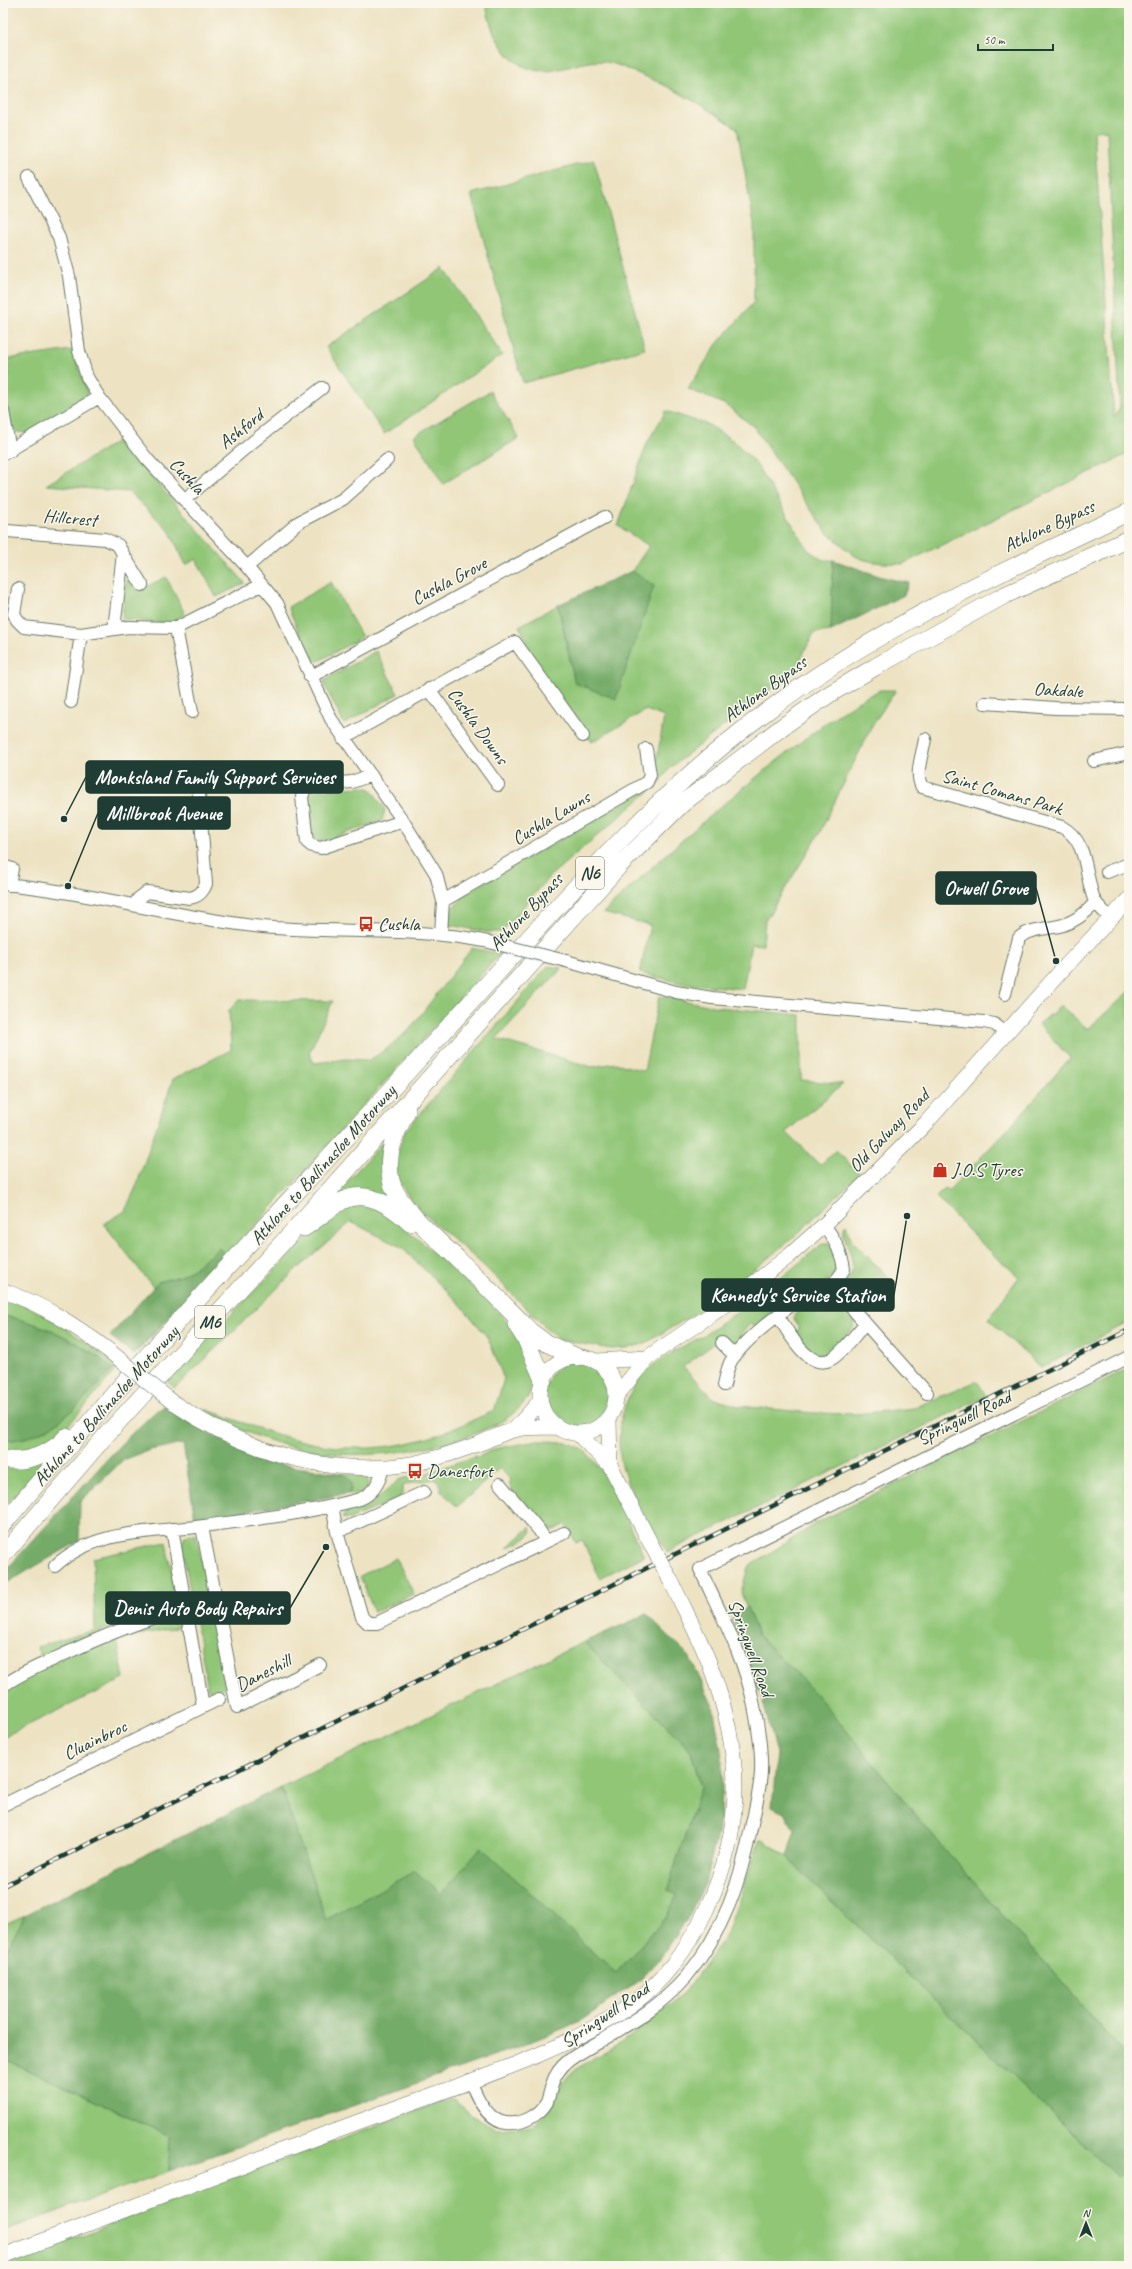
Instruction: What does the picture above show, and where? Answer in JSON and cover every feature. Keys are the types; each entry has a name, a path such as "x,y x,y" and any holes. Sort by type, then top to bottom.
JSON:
{"highway":[{"name":"Athlone Bypass","path":"148,1355 641,819 737,734 806,683 913,618 995,575 1129,512"},
{"name":"Athlone Bypass","path":"418,1089 618,867 695,794 782,727 828,695 882,663 1005,595 1129,539"},
{"path":"418,1089 394,1136 390,1167 391,1180 396,1194 418,1220 530,1331 546,1343 577,1356"},
{"name":"Athlone to Ballinasloe Motorway","path":"3,1555 108,1433 283,1242 418,1089"},
{"path":"283,1242 342,1201 353,1197 367,1197 382,1201 399,1213 511,1317 526,1340 543,1380"},
{"path":"3,1458 24,1458 49,1453 61,1443 110,1385 148,1355"},
{"name":"Athlone to Ballinasloe Motorway","path":"3,1524 148,1355"}],"main road":[{"name":"Old Galway Road","path":"647,1358 731,1301 789,1256 824,1225 893,1158 1110,918 1129,899"},
{"path":"3,1291 23,1297 65,1319 108,1350 175,1404 215,1429 269,1452 317,1464 383,1467 417,1463 448,1454 515,1429 557,1427 578,1434 610,1465 671,1582 709,1663 729,1728 735,1756 736,1793 733,1829 716,1889 699,1926 680,1955 658,1981 629,2006 587,2031 535,2056 261,2157 3,2256"},
{"path":"557,1427 547,1418 540,1401 543,1380 551,1368 562,1360 577,1356 597,1361 647,1358"},
{"path":"617,1396 647,1358"},
{"path":"578,1434 599,1428 614,1411 617,1396 616,1385 610,1373 597,1361"},
{"path":"515,1429 540,1401"},
{"path":"608,1419 610,1465"}],"street":[{"name":"Cushla","path":"29,178 59,238 69,276 79,351 87,377 99,397 147,459 247,567 277,603 310,677 343,738 371,774 403,821 436,874 443,901 441,934"},
{"name":"Ashford","path":"184,500 255,440 322,388"},
{"path":"3,411 6,452 99,397"},
{"path":"247,567 299,522 343,499 387,460"},
{"name":"Cushla Grove","path":"310,677 605,518"},
{"name":"Hillcrest","path":"7,531 105,539 118,544 142,585"},
{"path":"114,629 123,554"},
{"path":"18,589 14,614 17,620 24,627 81,634 114,629 176,628 261,584"},
{"path":"176,628 192,712"},
{"path":"71,702 81,634"},
{"name":"Cushla Downs","path":"343,738 519,640 583,736"},
{"name":"Cushla Downs","path":"429,689 498,785"},
{"name":"Oakdale","path":"985,704 1055,708 1129,709"},
{"name":"Saint Comans Park","path":"926,739 919,780 922,787 1069,831 1077,839 1096,902 1110,918"},
{"name":"Cushla Lawns","path":"443,901 648,782 650,775 646,750"},
{"path":"1094,761 1129,753"},
{"path":"136,905 138,899 147,892 190,898 196,897 204,889 206,884 198,768"},
{"path":"371,774 352,782 314,785 305,789 302,797 307,842 312,846 321,848 403,821"},
{"path":"1107,872 1129,864"},
{"path":"3,866 12,869 6,884 263,927 441,934 489,942 566,961 676,992 772,1004 984,1022 994,1024 1006,1033"},
{"path":"1005,994 1019,938 1025,934 1068,923 1082,915 1096,902"},
{"path":"724,1385 731,1362 735,1356 765,1326 814,1292 837,1282 844,1270 843,1258 832,1235 824,1225"},
{"path":"850,1306 927,1393"},
{"path":"778,1316 801,1350 813,1360 825,1361 833,1358 865,1324"},
{"path":"722,1343 735,1356"},
{"name":"Springwell Road","path":"470,2080 485,2110 494,2119 506,2123 519,2122 530,2118 542,2109 547,2100 555,2076 562,2066 574,2056 631,2024 661,2001 685,1978 703,1954 729,1907 740,1877 761,1771 754,1706 745,1675 700,1569 1129,1357"},
{"path":"55,1566 73,1552 92,1544 134,1533 202,1526 332,1506 360,1500 372,1492 380,1477 383,1467"},
{"path":"500,1484 539,1530 546,1541"},
{"path":"337,1532 424,1492"},
{"path":"332,1506 337,1532 362,1617 368,1623 377,1623 564,1533"},
{"name":"Daneshill","path":"202,1526 237,1708 320,1665"},
{"path":"172,1528 203,1706"},
{"path":"3,1686 14,1677 77,1648 167,1613 185,1608"},
{"name":"Cluainbroc","path":"3,1805 219,1699"}],"green space":[{"path":"486,3 1129,3 1129,453 903,564 869,561 856,557 827,533 754,427 726,405 688,389 717,344 754,302 754,224 737,128 667,86 611,63 594,62 546,71 533,70 521,65 511,58 503,49 488,15","holes":["1107,130 1120,408 1114,418 1094,131"]},
{"path":"594,160 645,349 523,383 471,194"},
{"path":"444,268 502,355 384,434 326,347"},
{"path":"72,350 88,394 86,397 26,433 17,432 10,424 3,384 5,376 9,374 6,359"},
{"path":"490,391 519,438 443,484 414,436"},
{"path":"666,411 709,425 735,442 756,464 808,550 823,560 833,560 831,631 814,633 795,670 670,768 660,782 550,876 502,932 486,932 450,925 450,910 462,899 461,896 652,787 664,717 646,710 592,742 520,645 527,641 519,626 558,605 575,683 654,586 632,571 649,546 618,526 647,443"},
{"path":"119,440 245,583 216,597 196,559 186,565 169,530 129,492 46,485"},
{"path":"833,560 882,577 909,583 904,595 831,631"},
{"path":"632,571 654,586 616,699 575,683 558,605"},
{"path":"166,577 185,614 169,624 122,619 126,579 134,579 142,589"},
{"path":"331,582 362,637 319,661 311,660 288,607"},
{"path":"376,651 398,694 344,724 324,684 325,680"},
{"path":"880,690 896,690 872,726 819,834 765,921 763,945 751,944 743,989 681,983 640,973 650,925 603,913 648,871 739,791 832,719 855,703"},
{"path":"363,787 371,789 385,809 382,821 323,841 314,841 312,838 308,796 316,790"},
{"path":"472,948 500,954 227,1257 206,1258 192,1270 180,1276 158,1282 153,1287 104,1224 125,1211 136,1187 173,1079 231,1050 229,1010 239,1000 333,1001 309,1053 314,1063 346,1059 369,1060 384,1051 409,1030"},
{"path":"548,966 562,968 496,1039 592,1067 615,1063 644,1071 659,996 718,1007 801,1015 801,1080 843,1084 786,1132 820,1165 836,1150 860,1174 793,1238 711,1304 644,1344 627,1348 611,1349 560,1340 481,1263 415,1206 397,1179 395,1161 405,1131"},
{"path":"1129,991 1129,1322 1041,1368 988,1319 1019,1277 980,1242 936,1197 946,1188 948,1191 1012,1125 1070,1058 1039,1024 1061,1006 1088,1029"},
{"path":"384,1141 381,1159 382,1174 395,1204 350,1191 335,1195"},
{"path":"347,1205 366,1205 375,1208 398,1222 421,1241 498,1312 517,1337 525,1352 531,1370 531,1391 519,1408 500,1422 475,1434 420,1448 358,1455 310,1451 278,1443 247,1432 218,1418 205,1409 287,1437 340,1447 367,1448 396,1445 427,1438 453,1429 494,1411 504,1379 488,1338 460,1304 401,1247 351,1222 297,1269 175,1388 166,1381 332,1212"},
{"path":"846,1224 852,1241 892,1281 864,1308 857,1300 847,1308 855,1320 853,1328 831,1353 825,1355 814,1353 806,1346 796,1332 799,1329 794,1318 798,1311 805,1305 839,1289 851,1274 852,1261 844,1234"},
{"path":"823,1243 829,1243 834,1251 836,1268 833,1276 756,1328 750,1324 739,1337 743,1343 733,1346 723,1337 683,1367 714,1399 739,1406 815,1413 856,1414 914,1408 977,1381 986,1396 667,1552 662,1542 658,1543 638,1506 622,1466 619,1438 624,1409 629,1396 645,1373 656,1363 670,1353 709,1332 744,1307"},
{"path":"219,1248 227,1257 134,1355 110,1336 158,1282 180,1276 192,1270"},
{"path":"3,1296 34,1309 49,1318 91,1346 118,1367 66,1427 48,1442 32,1449 14,1451 3,1450 3,1440 20,1439 51,1427 77,1406 112,1368 87,1350 61,1335 33,1323 3,1316"},
{"path":"3,1316 18,1319 61,1335 88,1350 113,1368 78,1406 65,1417 51,1427 20,1439 3,1440"},
{"path":"571,1361 585,1361 597,1366 606,1375 611,1387 609,1407 602,1418 585,1427 571,1427 559,1422 550,1413 545,1401 545,1387 550,1375 559,1366"},
{"path":"1129,1368 1129,2059 941,1845 815,1693 758,1635 741,1593 748,1567 820,1521"},
{"path":"165,1406 202,1430 266,1459 282,1465 338,1473 349,1478 351,1489 347,1494 195,1519 183,1444 150,1450 123,1460 80,1502 79,1541 3,1585 3,1573 123,1442 155,1412"},
{"path":"537,1441 570,1444 581,1448 586,1452 595,1462 611,1487 644,1556 600,1578 582,1540 576,1543 565,1524 554,1530 547,1529 512,1490 509,1484 511,1480 500,1468 457,1507 441,1491 440,1485 435,1479 411,1483 403,1486 403,1494 401,1497 350,1519 342,1518 346,1512 371,1504 400,1479 421,1475 476,1456 477,1458 494,1449"},
{"path":"52,1456 3,1508 3,1462"},
{"path":"338,1473 365,1475 367,1477 368,1487 363,1493 347,1494 351,1491"},
{"path":"530,1527 531,1533 522,1541 507,1548"},
{"path":"190,1534 196,1535 228,1686 212,1692 208,1689 182,1545 184,1538"},
{"path":"166,1542 176,1595 174,1601 40,1656 37,1647 95,1630 93,1558"},
{"path":"396,1558 414,1594 374,1612 360,1576"},
{"path":"747,1607 758,1635 815,1693 941,1845 1129,2059 1129,2173 1118,2177 791,1862 787,1856 795,1830 784,1813 772,1807 777,1753 762,1699 732,1619"},
{"path":"647,1614 689,1656 713,1706 723,1762 721,1817 705,1884 686,1921 659,1960 641,1979 579,2022 513,2049 169,2171 170,2136 3,2058 3,1957 25,1915 281,1787 326,1920 415,1871 441,1894 481,1847 616,1973 667,1916 677,1895 667,1890 701,1787 691,1751 584,1642"},
{"path":"177,1615 180,1627 117,1639 124,1679 3,1737 3,1690 64,1657"},
{"path":"584,1642 691,1751 701,1787 667,1890 678,1895 667,1916 616,1973 481,1848 441,1895 415,1871 326,1920 281,1787"},
{"path":"760,1839 787,1856 791,1862 1118,2177 1129,2173 1129,2266 3,2266 152,2208 451,2098 471,2114 497,2129 532,2126 551,2108 563,2082 574,2070 618,2045 684,1993 727,1934"},
{"path":"25,1915 3,1957 3,1925"},
{"path":"3,2058 170,2136 169,2171 3,2231"}],"railway":[{"path":"3,1886 1129,1330"}],"place":[{"name":"Monksland Family Support Services","path":"64,819"},
{"name":"Millbrook Avenue","path":"68,886"},
{"name":"Cushla","path":"366,924"},
{"name":"Orwell Grove","path":"1056,961"},
{"name":"J.O.S Tyres","path":"940,1170"},
{"name":"Kennedy's Service Station","path":"907,1216"},
{"name":"Danesfort","path":"415,1471"},
{"name":"Denis Auto Body Repairs","path":"326,1547"}]}
